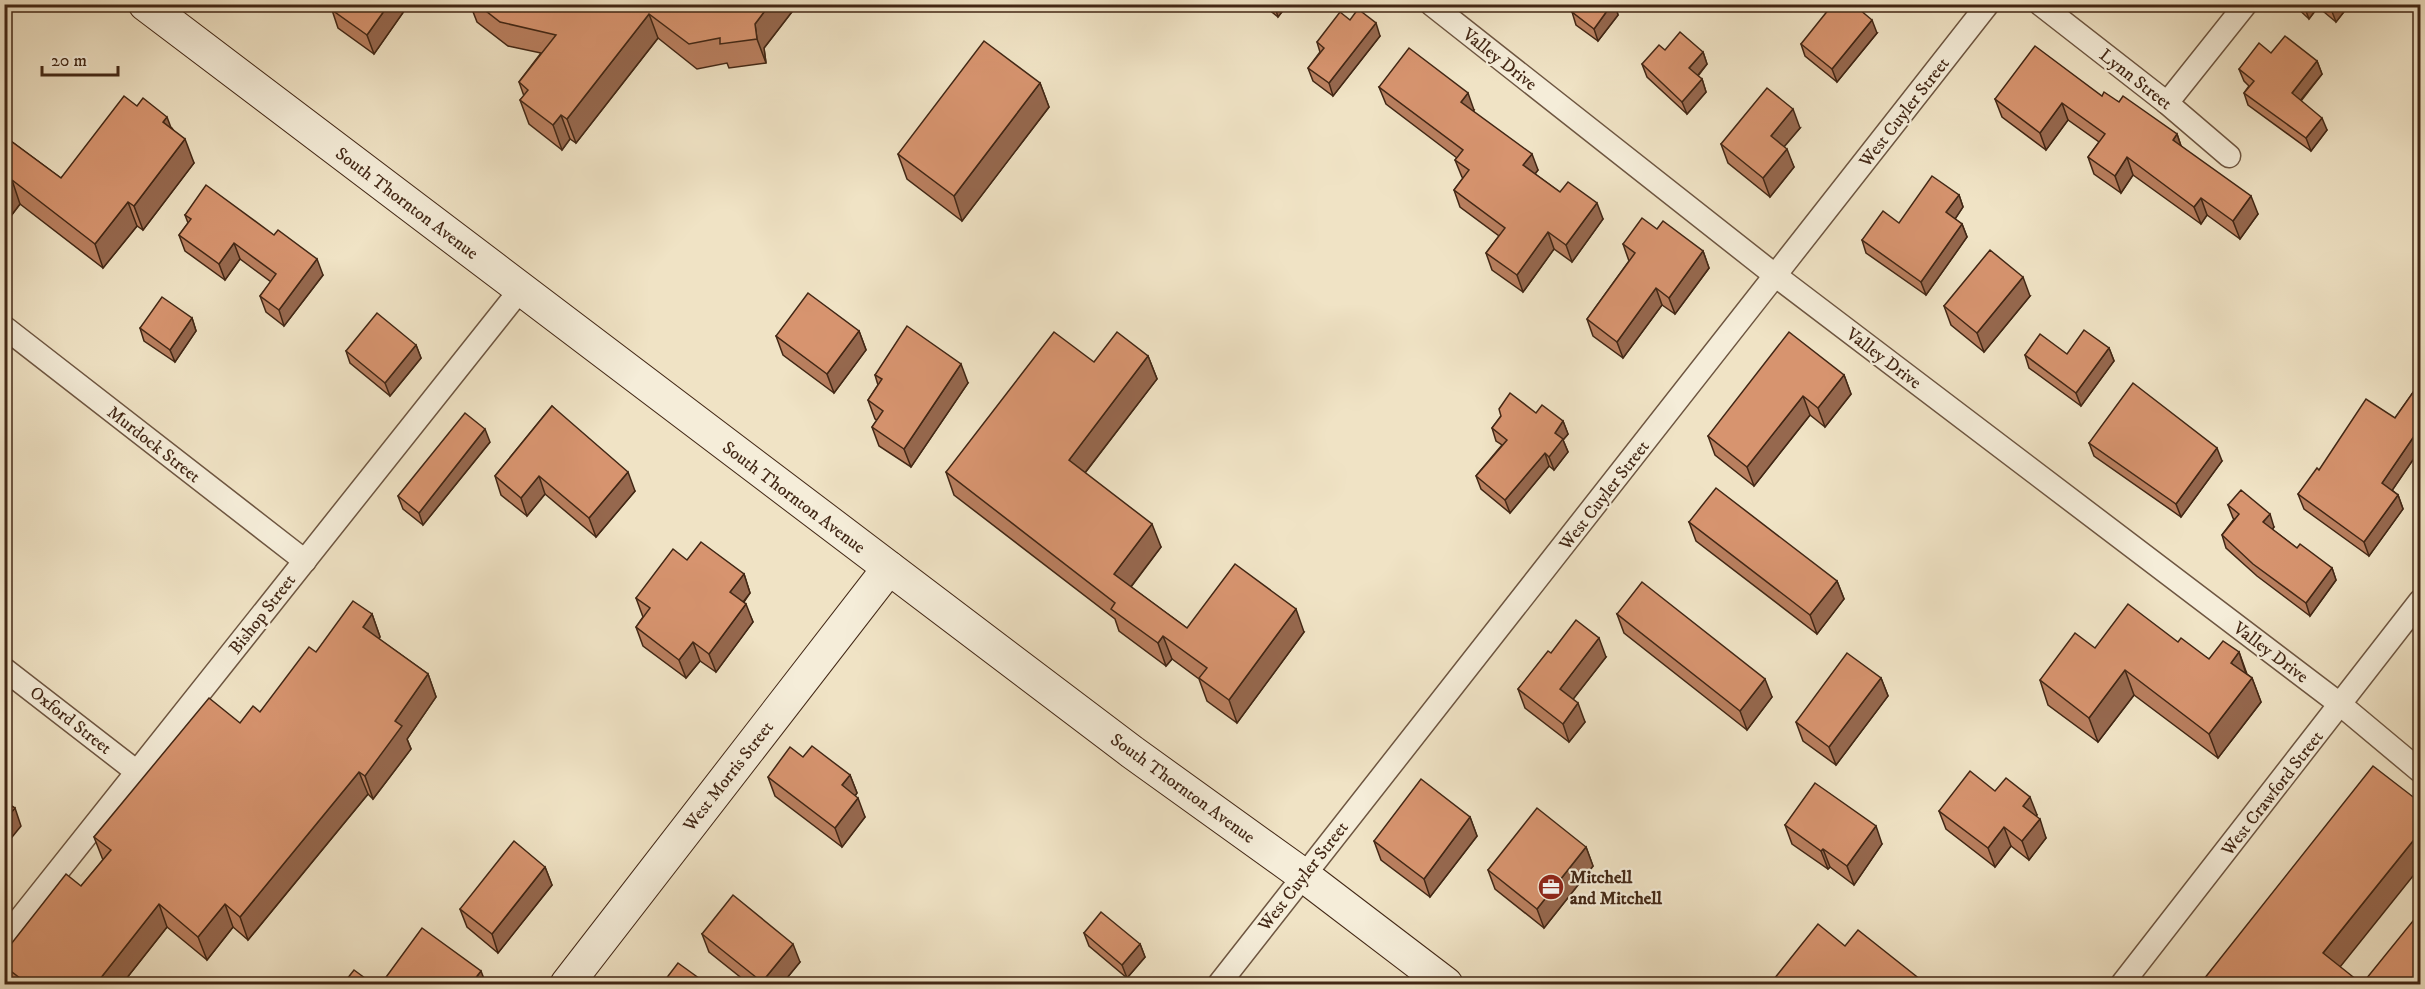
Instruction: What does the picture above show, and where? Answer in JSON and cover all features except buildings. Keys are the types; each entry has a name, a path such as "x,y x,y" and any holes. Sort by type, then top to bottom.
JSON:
{"main road":[{"name":"South Thornton Avenue","path":"146,4 520,290 1132,752 1303,875 1446,984"},
{"name":"West Morris Street","path":"567,984 889,568"}],"street":[{"name":"Valley Drive","path":"1431,4 1776,276 2341,705 2421,771"},
{"name":"West Cuyler Street","path":"1219,984 1988,4"},
{"name":"Lynn Street","path":"2040,4 2168,103 2229,156"},
{"path":"2168,103 2246,4"},
{"name":"Bishop Street","path":"4,939 520,290"},
{"name":"Murdock Street","path":"4,327 304,561"},
{"name":"West Crawford Street","path":"2122,984 2421,601"},
{"name":"Oxford Street","path":"4,669 136,772"}],"place":[{"name":"Mitchell and Mitchell","path":"1551,887"}]}
